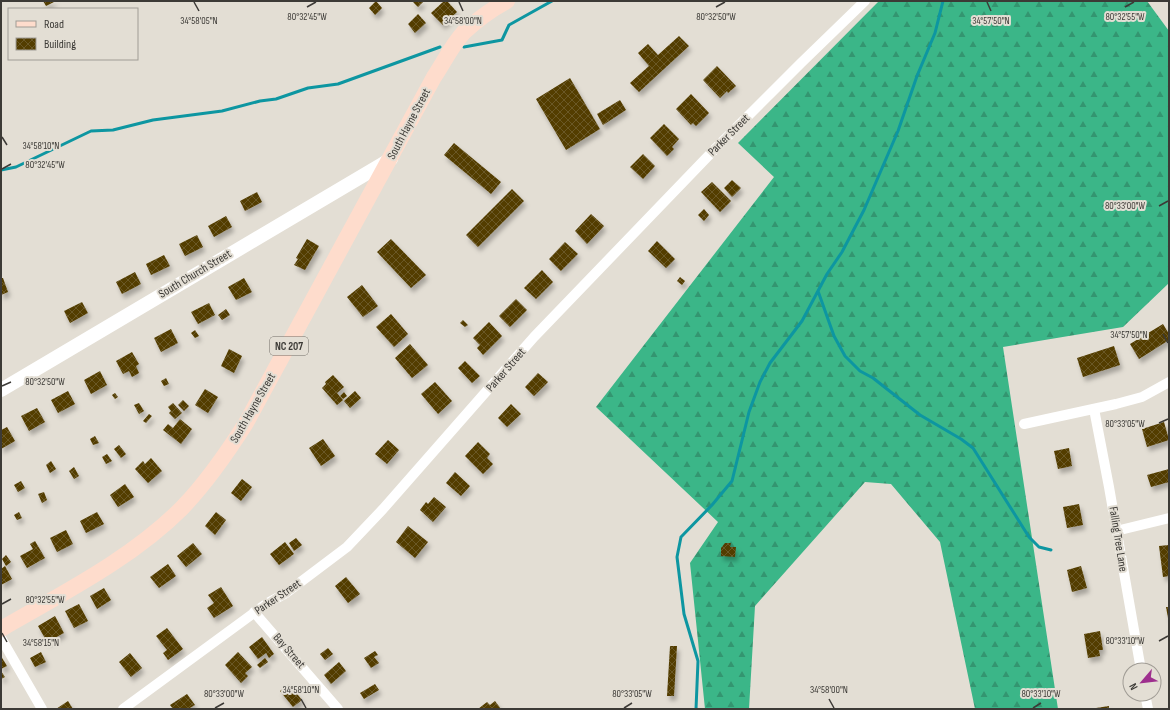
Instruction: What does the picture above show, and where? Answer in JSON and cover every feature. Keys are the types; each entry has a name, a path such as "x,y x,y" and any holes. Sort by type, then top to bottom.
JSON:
{"main road":[{"name":"South Hayne Street","path":"1,629 88,578 128,552 182,508 208,478 246,423 434,77 464,32 503,2"}],"street":[{"name":"Parker Street","path":"123,709 254,612 286,592 347,547 383,510 540,331 719,146 865,1"},
{"name":"South Church Street","path":"1,390 390,159"},
{"path":"1024,424 1142,397 1169,382"},
{"name":"Falling Tree Lane","path":"1094,409 1140,662"},
{"path":"1116,531 1169,518"},
{"name":"Bay Street","path":"254,612 338,709"},
{"path":"1,638 42,709"}],"green space":[{"path":"879,1 1147,1 1169,31 1169,283 1123,327 1003,347 1058,709 975,709 940,542 891,484 865,482 755,606 749,709 705,709 690,563 718,522 596,407 774,177 738,143"}],"building":[{"path":"43,1 56,1 46,6"},
{"path":"376,1 382,8 375,15 369,8"},
{"path":"412,1 424,1 418,7"},
{"path":"444,1 447,1 457,12 443,25 431,13"},
{"path":"418,14 426,23 415,33 408,24"},
{"path":"679,36 689,46 639,92 630,83 649,66 638,53 648,44 658,55"},
{"path":"717,66 736,86 728,93 727,91 720,98 703,80"},
{"path":"570,78 600,129 566,150 536,99"},
{"path":"691,94 709,113 696,126 693,123 691,125 676,109"},
{"path":"620,100 626,110 603,125 597,114"},
{"path":"664,124 679,139 672,147 674,149 667,156 650,138"},
{"path":"454,143 501,182 491,194 444,155"},
{"path":"643,154 655,166 643,179 630,167"},
{"path":"732,180 741,188 732,197 724,188"},
{"path":"712,182 731,201 720,212 701,192"},
{"path":"512,189 524,201 478,247 466,235"},
{"path":"257,192 262,202 245,211 240,201"},
{"path":"704,209 709,215 704,221 698,215"},
{"path":"591,214 604,226 587,244 575,231"},
{"path":"226,216 232,227 214,237 208,226"},
{"path":"197,235 203,247 185,256 179,244"},
{"path":"307,239 319,246 305,270 294,265 298,259 296,258"},
{"path":"391,239 426,275 411,288 377,252"},
{"path":"657,241 675,259 666,268 648,251"},
{"path":"565,242 578,254 561,271 549,259"},
{"path":"164,255 170,266 151,275 146,264"},
{"path":"542,270 553,282 536,299 524,288"},
{"path":"135,272 141,284 122,294 116,282"},
{"path":"680,277 685,281 682,285 677,281"},
{"path":"1,278 3,278 8,292 1,295"},
{"path":"244,278 252,292 236,300 228,287"},
{"path":"362,285 378,306 363,317 347,297"},
{"path":"516,299 527,310 510,327 499,316"},
{"path":"82,302 88,313 70,323 64,311"},
{"path":"209,303 215,315 198,324 191,312"},
{"path":"226,309 230,315 222,320 218,315"},
{"path":"391,314 408,334 394,347 376,327"},
{"path":"463,320 468,325 465,327 460,323"},
{"path":"489,322 502,336 483,355 477,348 480,345 473,338"},
{"path":"1163,324 1169,334 1169,340 1139,359 1130,344"},
{"path":"171,329 178,343 161,352 154,338"},
{"path":"195,330 199,336 195,338 191,333"},
{"path":"410,344 428,365 412,378 395,358"},
{"path":"1114,346 1120,365 1083,377 1077,358"},
{"path":"229,349 242,356 234,373 221,366"},
{"path":"132,352 139,364 136,366 139,373 132,377 129,371 123,374 116,361"},
{"path":"465,361 480,376 472,383 458,368"},
{"path":"100,371 107,385 91,394 84,380"},
{"path":"538,373 548,382 534,396 525,387"},
{"path":"333,375 344,387 337,393 343,400 337,405 322,388 326,384 325,382"},
{"path":"166,378 169,384 164,386 161,381"},
{"path":"435,382 452,401 438,414 421,394"},
{"path":"205,389 218,397 208,413 195,405"},
{"path":"68,391 75,404 58,413 51,400"},
{"path":"355,391 361,398 350,408 344,401"},
{"path":"344,392 347,396 343,399 340,396"},
{"path":"115,393 118,397 115,399 112,395"},
{"path":"183,400 189,406 184,411 178,405"},
{"path":"139,403 144,411 139,414 134,405"},
{"path":"173,403 182,413 175,419 169,413 171,411 168,407"},
{"path":"511,404 521,414 507,427 498,418"},
{"path":"37,408 45,422 29,431 21,416"},
{"path":"149,414 152,416 146,423 143,421"},
{"path":"180,419 192,429 181,444 163,430 168,424 173,428"},
{"path":"1164,422 1169,440 1147,447 1142,429"},
{"path":"7,427 15,441 1,449 1,430"},
{"path":"95,436 99,443 93,445 90,439"},
{"path":"323,439 335,456 321,466 309,448"},
{"path":"388,440 399,450 387,464 375,454"},
{"path":"478,442 490,454 487,458 493,464 483,474 465,456"},
{"path":"119,445 126,454 121,458 114,449"},
{"path":"1069,448 1072,466 1058,469 1054,451"},
{"path":"107,454 112,461 106,464 102,457"},
{"path":"151,458 162,471 148,483 135,469 143,461 145,464"},
{"path":"51,461 56,469 50,473 46,465"},
{"path":"74,467 79,476 74,479 69,471"},
{"path":"1169,469 1169,482 1151,487 1147,475"},
{"path":"455,472 470,486 461,496 446,483"},
{"path":"242,479 252,487 241,501 231,493"},
{"path":"21,481 25,488 18,492 14,485"},
{"path":"125,484 134,497 118,507 110,495"},
{"path":"44,492 47,500 42,503 38,494"},
{"path":"434,497 446,507 433,522 420,510 426,502 428,504"},
{"path":"1079,504 1083,525 1067,528 1063,507"},
{"path":"19,512 22,518 17,520 14,515"},
{"path":"97,512 104,524 86,533 80,521"},
{"path":"216,512 226,520 215,535 205,526"},
{"path":"408,526 428,542 415,558 396,542"},
{"path":"66,530 73,544 57,552 50,538"},
{"path":"296,538 302,545 294,551 289,543"},
{"path":"35,541 45,558 27,568 20,556 33,549 30,544"},
{"path":"285,542 294,554 279,565 270,554"},
{"path":"193,543 202,554 186,567 177,556"},
{"path":"725,543 731,543 730,547 736,547 735,557 721,556 721,548"},
{"path":"1169,545 1169,576 1163,577 1159,546"},
{"path":"6,555 11,562 6,566 2,559"},
{"path":"168,564 176,576 159,588 150,577"},
{"path":"5,566 12,579 1,585 1,569"},
{"path":"1081,566 1087,588 1072,592 1067,570"},
{"path":"346,577 360,594 348,603 335,586"},
{"path":"221,587 233,606 214,618 207,608 214,603 208,595"},
{"path":"104,588 111,600 97,609 90,596"},
{"path":"79,604 88,621 74,628 65,611"},
{"path":"1166,607 1169,607 1169,618 1168,618"},
{"path":"55,616 64,633 47,642 38,626"},
{"path":"167,628 183,649 168,660 163,653 167,650 156,636"},
{"path":"1100,631 1103,650 1099,650 1100,656 1088,658 1084,634"},
{"path":"262,637 274,654 269,658 266,653 258,659 249,647"},
{"path":"670,646 677,646 674,696 667,696"},
{"path":"328,648 333,654 325,660 320,654"},
{"path":"375,651 378,655 374,657 379,663 371,668 364,658"},
{"path":"41,652 46,662 35,667 30,658"},
{"path":"238,652 252,667 245,673 248,676 241,683 225,665"},
{"path":"130,653 142,668 131,677 119,662"},
{"path":"1,656 7,666 1,669"},
{"path":"265,658 268,662 260,668 257,665"},
{"path":"339,662 346,671 331,684 324,675"},
{"path":"1,671 5,677 1,679"},
{"path":"289,684 302,700 293,707 280,691"},
{"path":"375,684 379,690 364,699 360,693"},
{"path":"187,694 195,705 188,709 173,709 170,705"},
{"path":"68,701 73,709 56,709"},
{"path":"495,701 501,709 478,709 487,702 490,705"},
{"path":"1109,706 1109,709 1096,709 1096,708"}],"waterway":[{"path":"464,47 502,40 509,25 552,1"},
{"path":"696,709 698,661 684,614 677,557 681,537 712,505 732,481 749,412 760,382 770,363 802,321 827,274 842,252 864,210 898,131 917,76 935,33 943,1"},
{"path":"1,170 16,167 91,131 113,130 153,120 222,111 260,101 276,99 308,88 338,84 440,47"},
{"path":"818,291 834,336 845,356 860,371 873,378 920,415 961,439 973,448 1029,537 1039,547 1051,550"}]}
